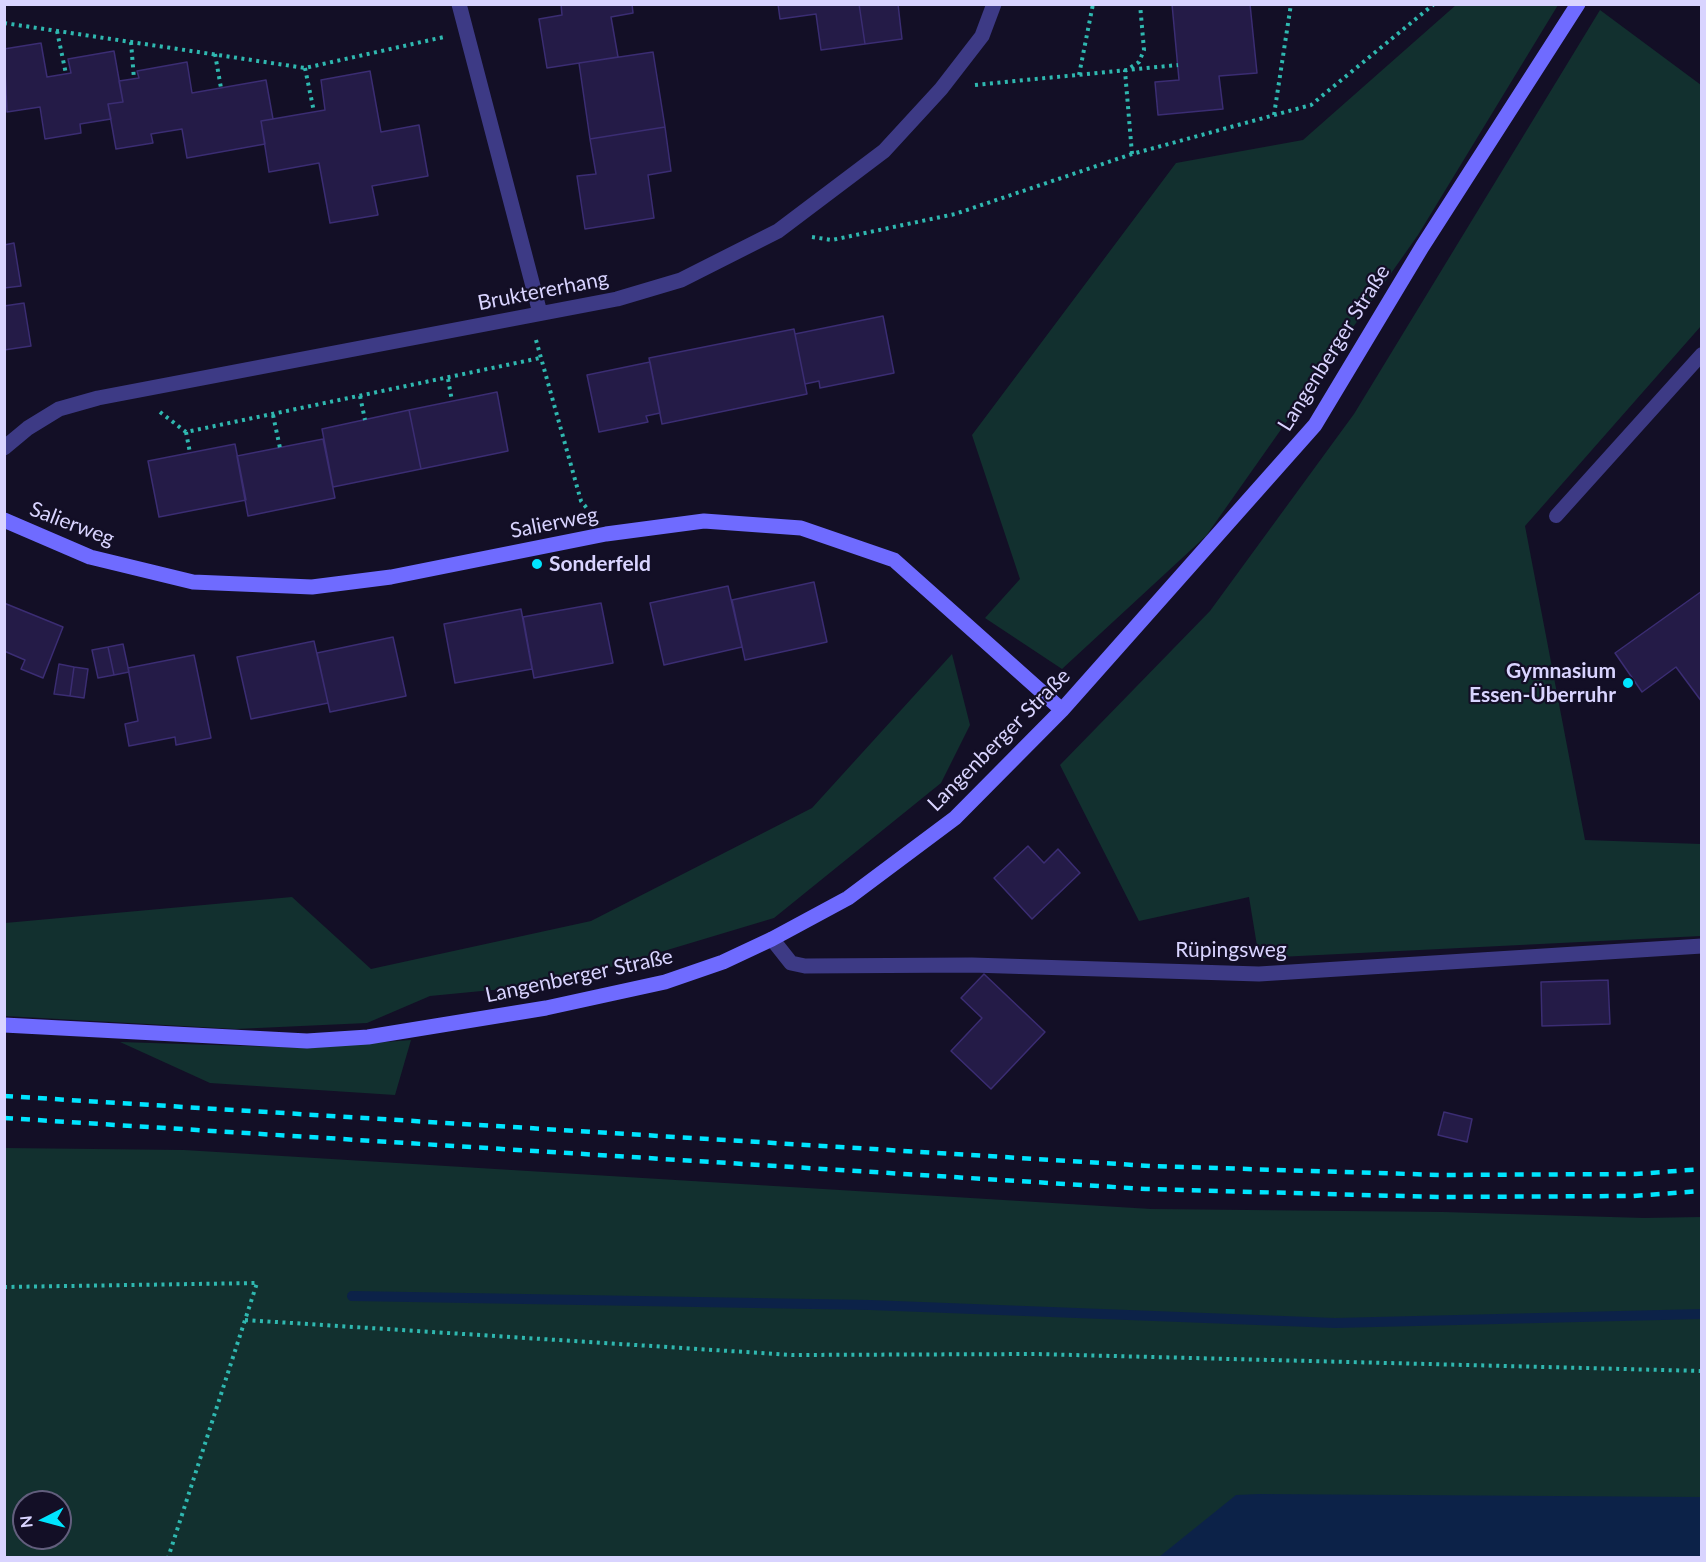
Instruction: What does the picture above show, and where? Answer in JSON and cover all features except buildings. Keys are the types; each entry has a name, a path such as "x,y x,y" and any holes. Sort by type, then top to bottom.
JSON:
{"main road":[{"name":"Langenberger Straße","path":"4,1025 307,1041 368,1037 546,1008 665,982 723,962 772,939 848,898 955,818 1062,710 1220,536 1315,425 1422,247 1578,4"},
{"name":"Salierweg","path":"4,520 90,557 193,582 312,587 391,577 606,534 704,521 801,528 894,560 1062,710"}],"street":[{"path":"459,4 535,314"},
{"name":"Bruktererhang","path":"4,448 28,428 59,409 135,391 617,299 681,280 778,231 884,151 941,89 982,36 994,4"},
{"name":"Rüpingsweg","path":"772,939 791,963 805,966 972,965 1259,974 1701,946"}],"lane":[{"path":"1556,516 1701,354"}],"path":[{"path":"1079,75 1093,4"},
{"path":"1125,71 1139,62 1144,50 1140,4"},
{"path":"1274,115 1291,4"},
{"path":"778,231 832,240 955,214 1132,154 1311,105 1434,4"},
{"path":"4,23 305,68 467,32"},
{"path":"57,31 66,74"},
{"path":"131,42 134,79"},
{"path":"215,54 221,88"},
{"path":"941,89 1178,65"},
{"path":"305,68 314,112"},
{"path":"1125,71 1132,154"},
{"path":"535,314 540,358 581,501"},
{"path":"186,432 540,358"},
{"path":"448,379 452,401"},
{"path":"135,391 186,432 190,453"},
{"path":"360,396 365,420"},
{"path":"273,415 279,448"},
{"path":"4,1287 257,1283 168,1557"},
{"path":"245,1320 792,1354 1035,1354 1701,1371"}],"green space":[{"path":"1456,5 1558,5 1418,235 1206,536 1062,669 985,618 1020,579 972,435 1176,163 1303,140"},
{"path":"1600,10 1701,85 1701,326 1525,526 1585,840 1701,844 1701,936 1259,958 1249,897 1139,921 1060,765 1210,611 1354,414"},
{"path":"952,654 970,725 941,783 774,918 554,984 430,996 367,1023 236,1029 5,1016 5,923 292,897 371,969 591,921 812,808"},
{"path":"411,1040 395,1095 210,1083 120,1042 308,1048"},
{"path":"5,1148 184,1150 1151,1209 1443,1212 1644,1218 1701,1217 1701,1557 5,1558"}],"water":[{"path":"1236,1495 1701,1497 1701,1557 1159,1557"}],"waterway":[{"path":"352,1296 870,1305 1335,1323 1702,1314"}],"railway":[{"path":"4,1096 1151,1166 1441,1175 1636,1174 1702,1169"},
{"path":"4,1118 1146,1189 1437,1197 1633,1196 1702,1191"}],"place":[{"name":"Sonderfeld","path":"537,564"},
{"name":"Gymnasium Essen-Überruhr","path":"1628,683"}]}
